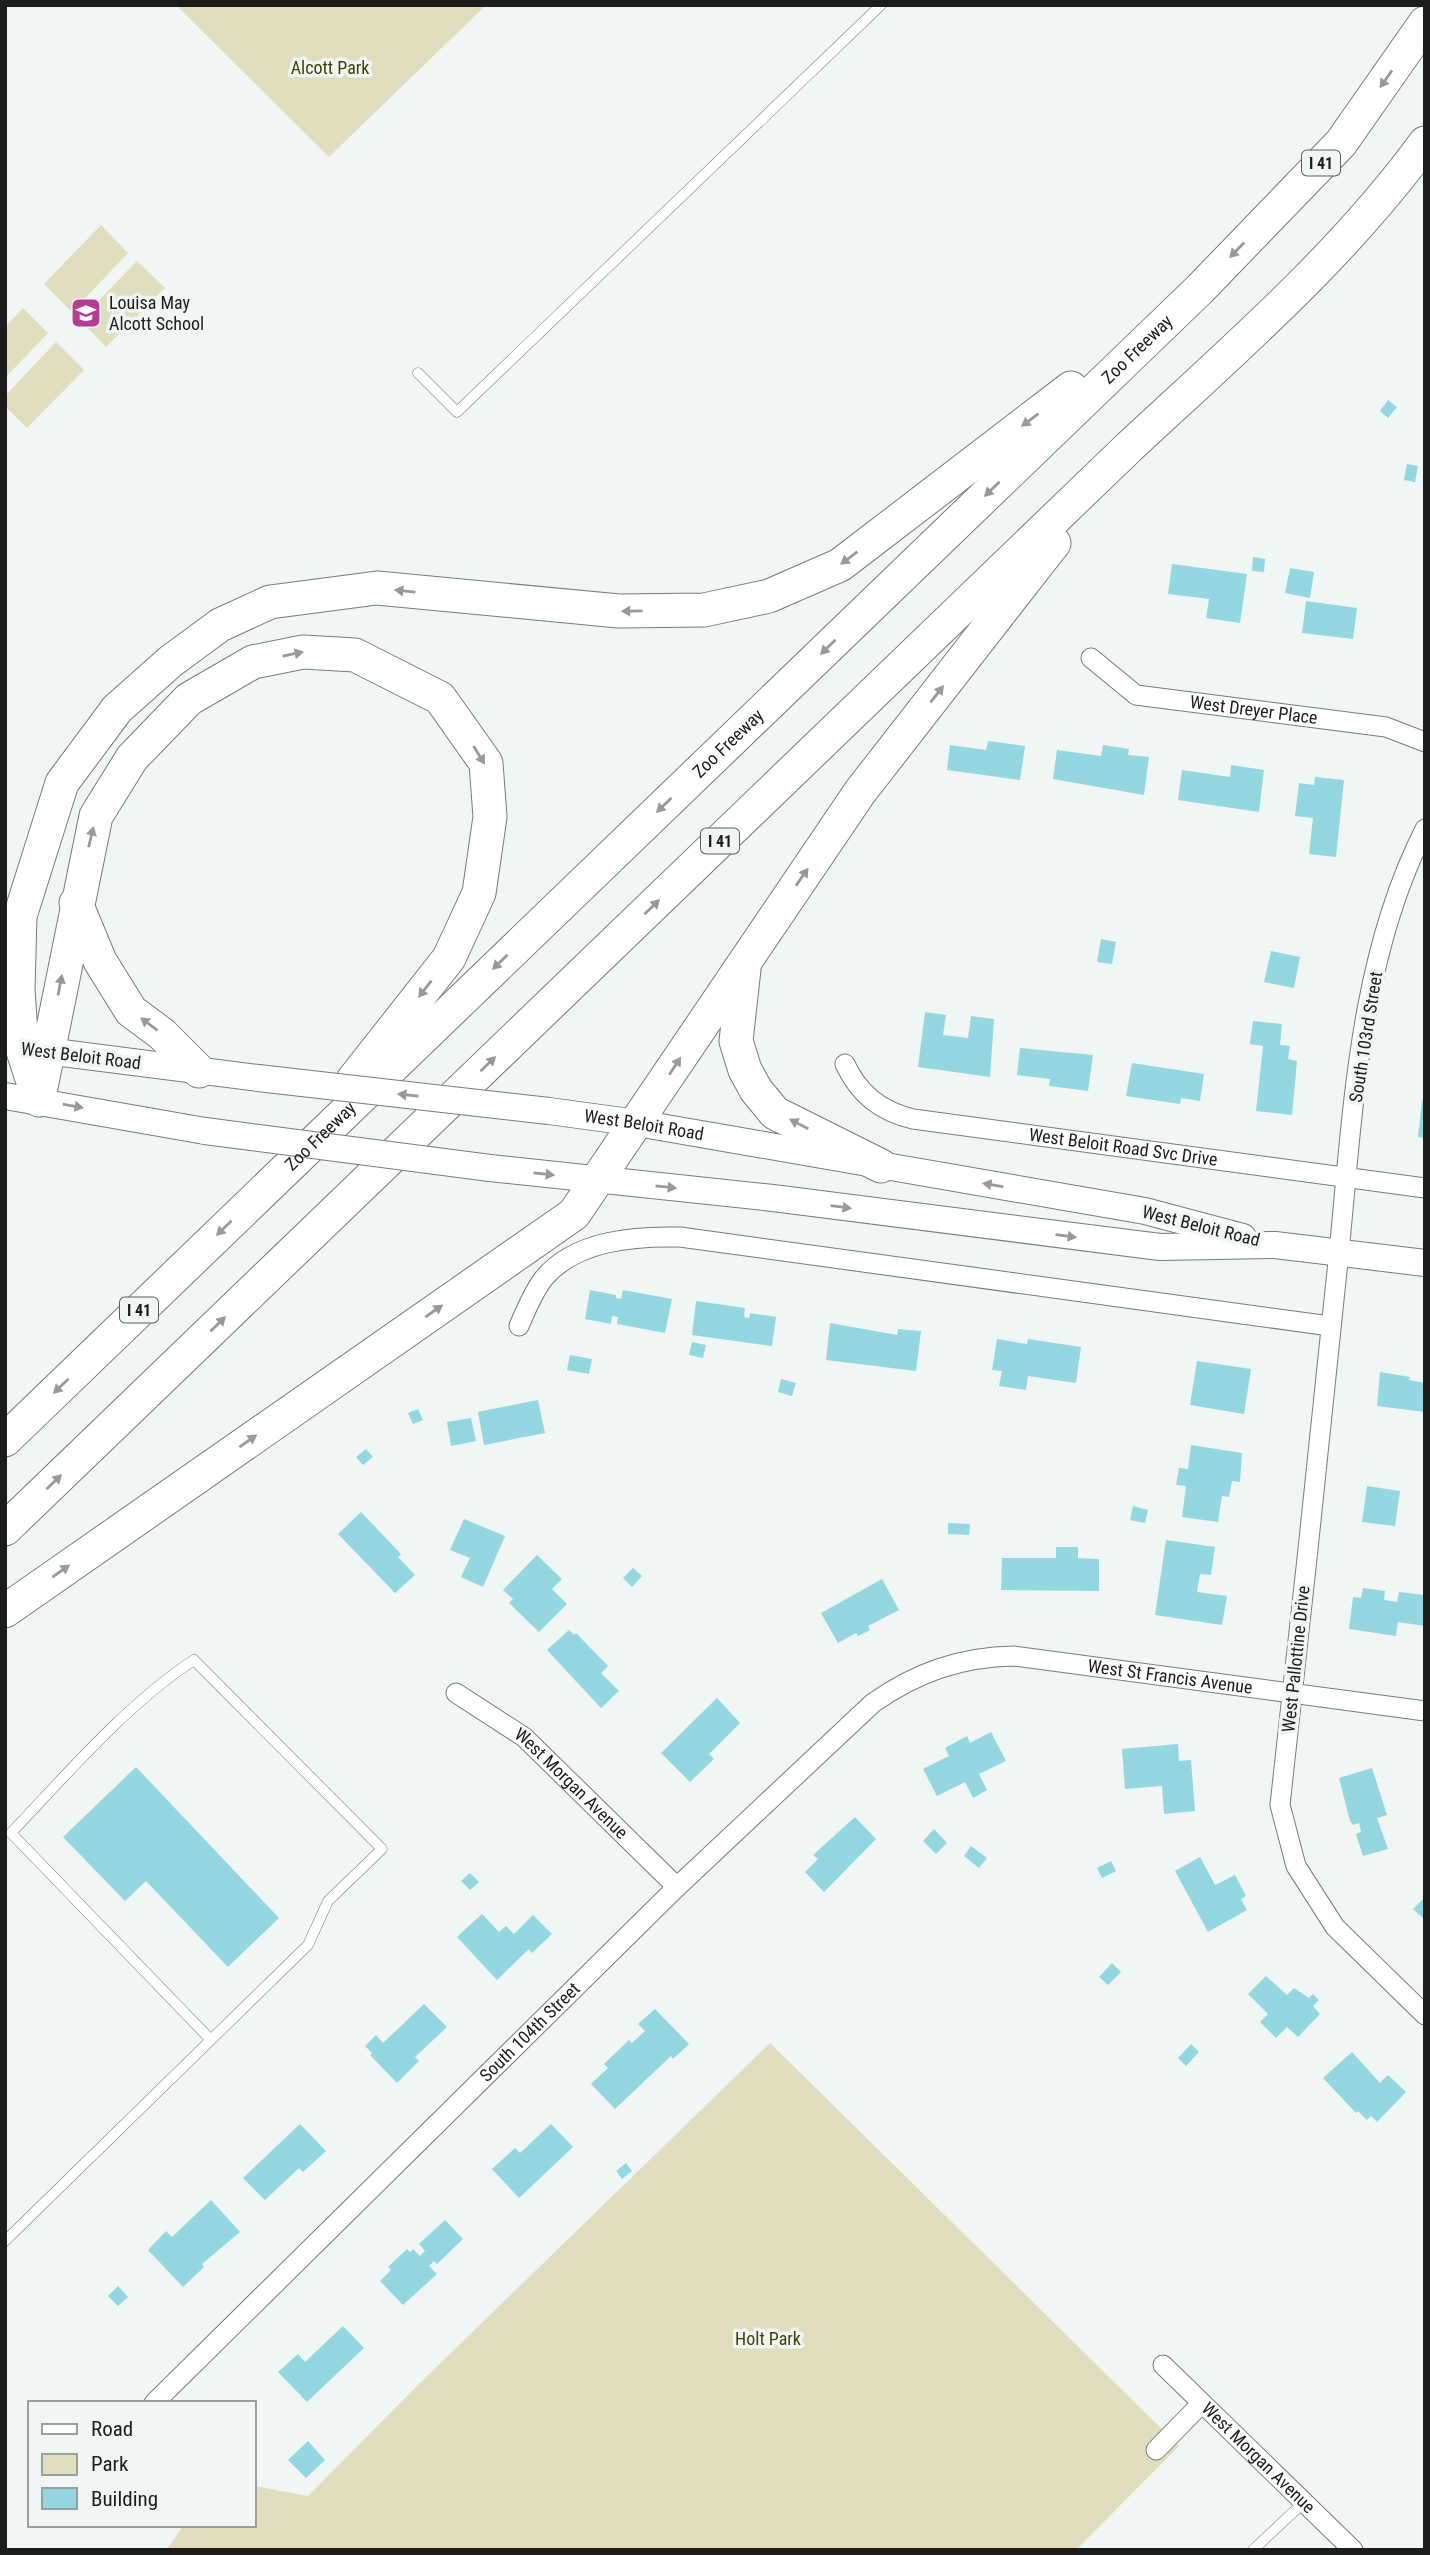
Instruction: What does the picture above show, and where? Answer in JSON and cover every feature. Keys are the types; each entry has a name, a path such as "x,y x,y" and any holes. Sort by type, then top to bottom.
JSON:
{"highway":[{"name":"Zoo Freeway","path":"5,1440 1200,289 1341,143 1425,23"},
{"name":"I 41","path":"5,1529 1126,450 1291,296 1399,178 1425,143"},
{"path":"39,1100 25,1049 13,926 62,782 117,709 171,661 220,625 270,602 377,588 619,611 704,610 769,596 841,565 1200,289"},
{"path":"5,1611 574,1213 860,792 1126,450"},
{"path":"25,1049 76,903 96,816 132,758 188,699 245,667 303,652 355,655 440,698 485,763 490,817 479,893 449,958 274,1180"},
{"path":"76,903 100,961 131,1011 163,1034 199,1071"},
{"path":"746,958 736,1041 745,1070 756,1090 775,1113 881,1166"}],"main road":[{"name":"West Beloit Road","path":"25,1049 637,1123 1145,1211 1275,1245"},
{"name":"West Beloit Road","path":"5,1096 205,1131 490,1168 1160,1247 1275,1245 1425,1263"}],"street":[{"name":"West Dreyer Place","path":"1091,658 1136,695 1386,727 1425,742"},
{"name":"South 103rd Street","path":"1339,1252 1345,1177 1368,1007 1383,937 1425,829"},
{"name":"West Beloit Road Svc Drive","path":"845,1063 853,1081 870,1100 890,1113 913,1119 1425,1188"},
{"path":"519,1326 535,1292 557,1266 589,1249 643,1236 680,1237 1330,1325"},
{"name":"West Pallottine Drive","path":"1339,1252 1280,1805 1296,1866 1335,1927 1425,2015"},
{"name":"West St Francis Avenue","path":"919,1675 959,1661 1014,1656 1425,1710"},
{"name":"South 104th Street","path":"156,2401 677,1887 873,1703 919,1675"},
{"name":"West Morgan Avenue","path":"456,1693 524,1737 677,1887"},
{"name":"West Morgan Avenue","path":"1163,2365 1353,2550"},
{"path":"1156,2450 1202,2403"}],"lane":[{"path":"418,373 457,412 881,5"},
{"path":"5,2241 211,2040 308,1945 328,1901 382,1849 194,1660 172,1674 138,1706 11,1833 211,2040"},
{"path":"1253,2550 1304,2502"}],"green space":[{"name":"Alcott Park","path":"176,5 486,5 329,157"},
{"path":"101,225 128,253 72,312 44,284"},
{"path":"137,261 165,288 106,347 80,320"},
{"path":"23,308 48,333 5,378 5,327"},
{"path":"56,342 84,370 27,428 5,406 5,396"},
{"name":"Holt Park","path":"770,2043 1179,2446 1076,2550 166,2550 183,2527 256,2527 256,2486 308,2496 420,2383"}],"building":[{"path":"1388,400 1397,407 1388,418 1380,411"},
{"path":"1407,464 1418,466 1415,482 1404,480"},
{"path":"1253,557 1265,559 1264,572 1252,571"},
{"path":"1172,564 1247,574 1240,623 1206,618 1209,599 1168,594"},
{"path":"1290,568 1314,572 1310,598 1285,593"},
{"path":"1306,601 1357,608 1353,639 1302,633"},
{"path":"988,741 1025,746 1020,780 947,770 950,745 986,750"},
{"path":"1103,745 1129,749 1128,755 1149,757 1144,795 1053,779 1057,750 1101,756"},
{"path":"1231,765 1264,770 1259,812 1178,800 1182,770 1230,777"},
{"path":"1315,777 1344,780 1336,857 1309,854 1313,818 1295,816 1299,783 1314,785"},
{"path":"1101,939 1116,942 1112,964 1097,962"},
{"path":"1271,951 1300,957 1294,988 1264,982"},
{"path":"925,1012 946,1015 943,1035 968,1038 971,1016 994,1019 990,1077 918,1067"},
{"path":"1253,1021 1282,1024 1280,1045 1290,1046 1288,1059 1297,1061 1292,1115 1256,1111 1263,1046 1250,1044"},
{"path":"1020,1048 1093,1055 1088,1091 1049,1086 1050,1079 1017,1075"},
{"path":"1132,1063 1204,1074 1200,1101 1181,1098 1180,1104 1126,1096"},
{"path":"1422,1100 1425,1101 1425,1138 1418,1137"},
{"path":"590,1290 616,1295 616,1298 621,1299 623,1290 672,1299 665,1333 617,1324 618,1317 612,1316 611,1324 585,1319"},
{"path":"696,1301 745,1308 744,1317 749,1318 750,1313 776,1317 772,1346 692,1335"},
{"path":"830,1323 897,1335 898,1329 921,1331 916,1371 826,1360"},
{"path":"997,1339 1027,1344 1028,1339 1081,1347 1076,1383 1028,1376 1026,1390 999,1386 1002,1371 992,1370"},
{"path":"692,1342 706,1345 703,1358 689,1355"},
{"path":"570,1355 592,1359 589,1374 567,1370"},
{"path":"1197,1361 1251,1369 1244,1414 1190,1405"},
{"path":"1380,1372 1410,1377 1409,1380 1425,1383 1425,1412 1377,1406"},
{"path":"781,1379 796,1383 792,1396 778,1392"},
{"path":"538,1400 545,1433 484,1445 478,1412"},
{"path":"418,1409 423,1420 413,1424 408,1413"},
{"path":"471,1418 476,1441 451,1446 447,1422"},
{"path":"1191,1445 1242,1453 1240,1482 1232,1481 1229,1497 1222,1496 1218,1522 1182,1517 1186,1486 1176,1485 1179,1468 1188,1469"},
{"path":"366,1449 373,1457 363,1465 356,1457"},
{"path":"1367,1486 1400,1491 1395,1526 1362,1522"},
{"path":"1133,1506 1148,1510 1145,1523 1130,1520"},
{"path":"361,1512 401,1554 398,1557 415,1575 395,1593 338,1534"},
{"path":"464,1519 505,1536 483,1587 461,1577 470,1558 450,1550"},
{"path":"948,1523 970,1524 969,1535 948,1534"},
{"path":"1166,1540 1215,1547 1211,1575 1200,1574 1197,1592 1227,1596 1222,1625 1155,1615"},
{"path":"1056,1547 1078,1547 1078,1558 1099,1559 1099,1591 1001,1590 1002,1558 1056,1558"},
{"path":"537,1555 562,1579 552,1589 567,1604 539,1632 509,1603 513,1599 503,1590"},
{"path":"633,1568 642,1576 632,1587 623,1578"},
{"path":"882,1579 899,1610 868,1626 870,1630 858,1636 856,1633 838,1643 821,1613"},
{"path":"1363,1588 1385,1591 1384,1600 1397,1602 1399,1592 1425,1595 1425,1626 1398,1622 1396,1636 1349,1629 1353,1597 1361,1598"},
{"path":"569,1630 574,1635 576,1633 608,1666 601,1673 619,1691 601,1708 547,1650"},
{"path":"717,1698 740,1723 709,1754 714,1759 690,1782 661,1753"},
{"path":"991,1732 1006,1761 979,1774 987,1790 973,1798 965,1782 937,1796 923,1769 949,1756 945,1748 967,1736 970,1743"},
{"path":"1178,1744 1179,1761 1191,1760 1195,1811 1164,1814 1162,1786 1125,1789 1122,1749"},
{"path":"136,1767 279,1918 228,1967 146,1881 125,1901 63,1837"},
{"path":"1372,1768 1387,1815 1377,1818 1388,1849 1363,1856 1356,1834 1361,1832 1359,1823 1353,1825 1350,1821 1339,1778"},
{"path":"855,1817 876,1839 824,1892 805,1872 818,1859 813,1855"},
{"path":"934,1829 947,1843 936,1854 923,1841"},
{"path":"971,1846 987,1858 979,1868 964,1856"},
{"path":"1200,1857 1215,1885 1235,1875 1246,1896 1241,1899 1247,1910 1208,1932 1175,1871"},
{"path":"1111,1861 1116,1871 1102,1878 1097,1868"},
{"path":"470,1873 479,1882 470,1890 461,1881"},
{"path":"1425,1897 1425,1920 1413,1909"},
{"path":"482,1914 499,1932 506,1926 514,1934 533,1915 552,1934 532,1953 529,1949 497,1980 457,1937"},
{"path":"1112,1963 1121,1972 1108,1985 1099,1977"},
{"path":"1266,1976 1287,1995 1294,1988 1309,1998 1313,1994 1319,2000 1313,2006 1320,2014 1298,2037 1287,2027 1276,2038 1260,2022 1268,2014 1248,1994"},
{"path":"424,2004 447,2027 415,2057 419,2061 397,2083 370,2055 372,2053 365,2046 376,2035 383,2043"},
{"path":"655,2009 689,2044 673,2059 671,2056 615,2109 591,2084 608,2068 604,2064 629,2040 632,2043 645,2031 638,2024"},
{"path":"1191,2044 1199,2052 1186,2066 1178,2058"},
{"path":"1352,2052 1380,2083 1388,2075 1406,2092 1377,2122 1371,2116 1367,2120 1358,2111 1356,2113 1323,2078"},
{"path":"300,2124 326,2151 303,2172 299,2168 265,2200 243,2178"},
{"path":"551,2124 573,2147 519,2198 492,2169 515,2148 520,2153"},
{"path":"626,2163 632,2171 622,2179 616,2171"},
{"path":"211,2200 240,2232 202,2264 204,2267 183,2287 148,2250 166,2231 172,2237"},
{"path":"445,2220 463,2239 437,2264 434,2261 429,2266 437,2274 403,2305 380,2281 391,2270 388,2267 407,2249 410,2252 413,2249 420,2256 425,2251 419,2244"},
{"path":"118,2286 128,2297 118,2306 108,2296"},
{"path":"343,2326 364,2348 307,2402 278,2372 298,2354 305,2362"},
{"path":"308,2441 325,2460 306,2478 288,2460"}],"place":[{"name":"Louisa May Alcott School","path":"86,313"}]}
